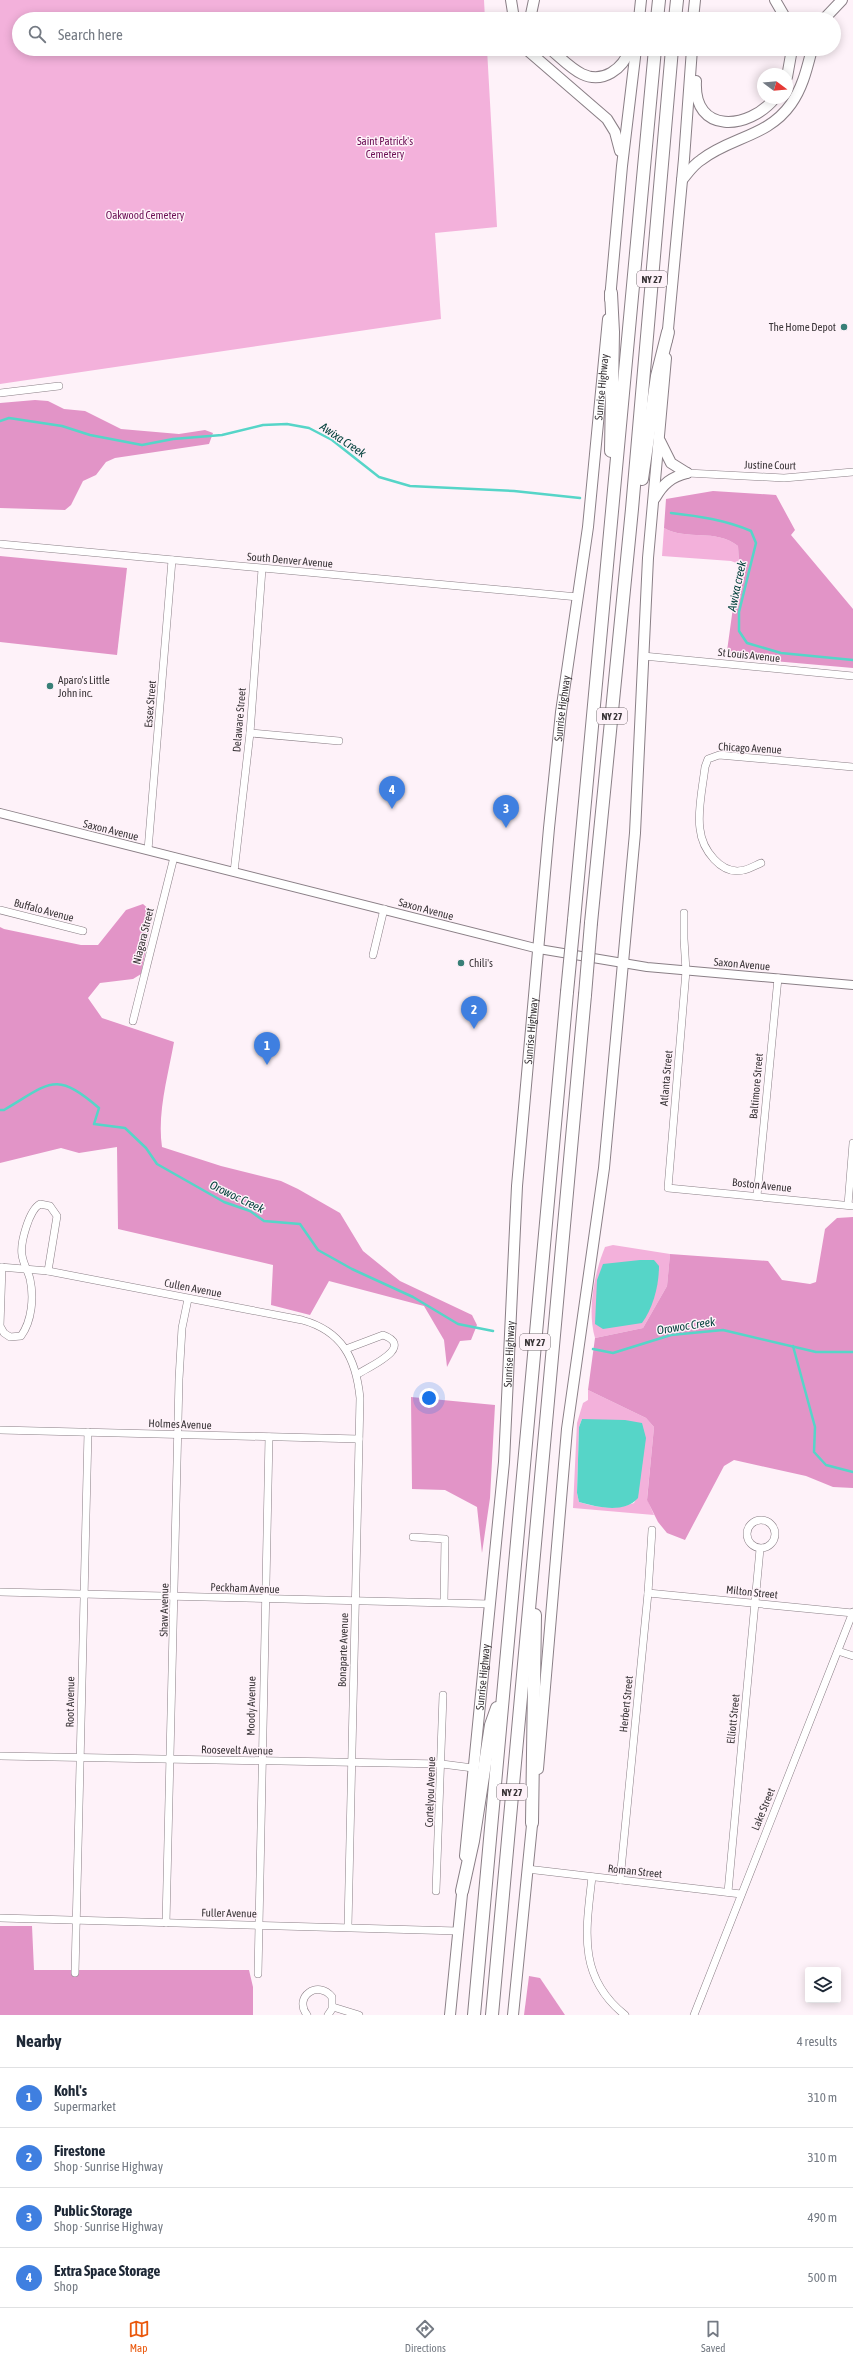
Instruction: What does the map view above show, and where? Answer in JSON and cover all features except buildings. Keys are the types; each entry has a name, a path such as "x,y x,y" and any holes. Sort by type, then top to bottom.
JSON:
{"highway":[{"path":"658,12 659,0"},
{"path":"676,12 677,0"},
{"name":"Sunrise Highway","path":"474,2015 653,56"},
{"name":"NY 27","path":"492,2015 591,924 632,509 671,56"},
{"path":"611,293 613,332 610,439 613,504"},
{"path":"632,509 642,480 657,376 668,332"},
{"path":"532,1824 536,1636 533,1568"},
{"path":"462,1891 473,1841 491,1725 503,1692"}],"main road":[{"path":"511,0 513,12"},
{"path":"531,12 534,0"},
{"path":"640,12 641,0"},
{"path":"694,12 695,0"},
{"path":"775,0 782,12"},
{"path":"831,12 842,0"},
{"path":"534,56 607,119 617,137 622,166"},
{"path":"559,56 578,71 595,77 608,75 617,70 626,56"},
{"name":"Sunrise Highway","path":"450,2015 506,1432 517,1186 557,748 592,491 622,166 635,56"},
{"path":"513,2015 547,1677 567,1429 601,1190 638,793 648,558 682,180 691,56"},
{"path":"695,56 697,99 704,110 714,118 730,123 745,120 761,111 769,104"},
{"path":"789,68 791,56"},
{"path":"682,180 704,157 761,130 783,113 792,103 802,83 810,56"},
{"path":"658,438 667,459 674,466 687,473"},
{"path":"653,502 665,483 674,477 687,473"}],"street":[{"path":"0,393 59,386"},
{"name":"Justine Court","path":"687,473 784,478 853,472"},
{"name":"South Denver Avenue","path":"0,544 578,597"},
{"name":"Essex Street","path":"148,850 172,560"},
{"name":"Delaware Street","path":"234,872 250,733 262,569"},
{"name":"St Louis Avenue","path":"643,656 853,676"},
{"path":"250,733 339,741"},
{"name":"Chicago Avenue","path":"761,863 743,871 730,870 718,863 706,851 700,828 705,767 708,759 719,755 853,767"},
{"name":"Saxon Avenue","path":"0,813 539,949 622,964 853,985"},
{"name":"Niagara Street","path":"133,1021 174,857"},
{"path":"373,955 384,909"},
{"name":"Buffalo Avenue","path":"0,910 83,931"},
{"name":"Atlanta Street","path":"668,1188 686,971 684,913"},
{"name":"Baltimore Street","path":"757,1196 778,978"},
{"path":"850,1205 853,1143"},
{"name":"Boston Avenue","path":"668,1188 850,1205"},
{"path":"1,1267 0,1326 4,1333 10,1337 21,1336 28,1320 32,1292 22,1255 31,1213 40,1204 50,1206 57,1216 48,1271"},
{"name":"Cullen Avenue","path":"1,1267 48,1271 318,1324 332,1333 346,1350 358,1374"},
{"name":"Shaw Avenue","path":"166,1923 176,1597 178,1435 182,1328 188,1299"},
{"path":"346,1350 383,1336 390,1338 393,1342 393,1352 388,1358 358,1374"},
{"name":"Bonaparte Avenue","path":"348,1926 360,1398 358,1374"},
{"name":"Holmes Avenue","path":"0,1430 359,1439"},
{"name":"Root Avenue","path":"75,1973 88,1432"},
{"name":"Moody Avenue","path":"258,1974 261,1762 269,1437"},
{"path":"763,1519 771,1523 775,1531 775,1540 768,1547 760,1549 751,1545 747,1537 748,1528 754,1521 763,1519"},
{"name":"Herbert Street","path":"620,1880 648,1593 652,1530"},
{"path":"413,1537 445,1539 444,1602"},
{"name":"Elliott Street","path":"728,1892 760,1549"},
{"name":"Peckham Avenue","path":"0,1592 265,1600 490,1604"},
{"name":"Milton Street","path":"648,1593 853,1612"},
{"name":"Lake Street","path":"694,2015 853,1612"},
{"path":"838,1651 853,1656"},
{"name":"Cortelyou Avenue","path":"436,1891 442,1764 443,1695"},
{"name":"Roosevelt Avenue","path":"0,1756 80,1759 442,1764 473,1768"},
{"name":"Roman Street","path":"527,1869 741,1894"},
{"path":"592,1877 586,1931 588,1957 602,1990 625,2015"},
{"name":"Fuller Avenue","path":"0,1918 76,1921 348,1926 458,1931"},
{"path":"307,2015 304,2011 303,1999 311,1990 317,1988 328,1992 332,1997 333,2007 328,2015"},
{"path":"333,2007 359,2015"}],"green space":[{"name":"Oakwood Cemetery","path":"0,0 484,0 485,12 12,12 12,56 487,56 497,227 435,233 441,319 0,384"},
{"path":"664,528 682,534 720,537 729,541 738,546 739,564 731,561 662,556"},
{"path":"613,1245 670,1254 667,1286 643,1328 595,1338 592,1304 595,1280 605,1247"},
{"path":"588,1390 646,1418 654,1427 647,1499 654,1515 573,1508 577,1423 583,1403 588,1400","holes":["582,1419 638,1495 634,1503 620,1507 600,1507 579,1502 577,1493 579,1427"]}],"shaded area":[{"path":"35,400 48,401 64,409 85,411 121,429 179,434 205,430 213,433 209,444 115,458 106,462 96,475 83,481 71,505 65,510 0,508 0,403"},
{"path":"713,491 776,495 795,530 791,535 853,609 853,668 729,657 727,651 739,564 738,546 720,537 682,534 664,528 666,499"},
{"path":"0,556 127,568 117,655 0,642"},
{"path":"143,904 153,913 141,974 133,979 100,983 88,998 102,1018 174,1042 162,1108 162,1147 221,1166 281,1181 340,1213 363,1251 400,1281 472,1315 477,1325 471,1340 460,1341 447,1367 444,1340 424,1306 329,1281 310,1315 271,1305 273,1265 118,1229 117,1147 79,1153 61,1148 0,1163 0,927 81,945 98,945 126,910"},
{"path":"853,1217 853,1488 833,1487 806,1476 734,1460 724,1466 685,1540 667,1533 658,1522 647,1500 654,1427 646,1418 588,1390 595,1338 643,1328 667,1286 670,1254 768,1261 782,1280 810,1284 816,1282 825,1229 837,1218"},
{"path":"654,1260 659,1266 655,1296 646,1317 642,1323 603,1329 595,1324 597,1280 603,1264"},
{"path":"411,1397 495,1405 490,1498 482,1553 477,1507 445,1490 412,1489"},
{"path":"582,1419 625,1420 642,1423 646,1438 638,1498 632,1503 618,1508 610,1508 579,1502 577,1493 579,1427"},
{"path":"0,1926 32,1926 34,1970 249,1970 253,1987 253,2015 0,2015"},
{"path":"529,1976 540,1978 565,2015 524,2015"}],"waterway":[{"name":"Awixa Creek","path":"0,421 9,418 62,426 90,435 142,445 173,439 222,435 263,425 287,424 309,428 332,440 379,477 410,486 514,491 580,498"},
{"name":"Awixa creek","path":"671,513 722,521 751,531 756,543 739,612 739,631 747,643 781,653 853,660"},
{"name":"Orowoc Creek","path":"0,1110 4,1110 43,1087 62,1085 72,1088 99,1108 94,1124 125,1128 146,1148 157,1164 224,1202 250,1211 264,1221 300,1224 318,1250 352,1269 413,1297 458,1324 493,1331"},
{"name":"Orowoc Creek","path":"593,1349 613,1353 671,1335 723,1330 816,1352 853,1352"},
{"path":"793,1346 815,1427 814,1452 826,1465 853,1472"}],"place":[{"name":"The Home Depot","path":"844,327"},
{"name":"Aparo's Little John inc.","path":"50,686"},
{"name":"Extra Space Storage","path":"392,809"},
{"name":"Public Storage","path":"506,828"},
{"name":"Chili's","path":"461,963"},
{"name":"Firestone","path":"474,1029"},
{"name":"Kohl's","path":"267,1065"}],"park label":[{"name":"Saint Patrick's Cemetery","path":"385,147"}]}
